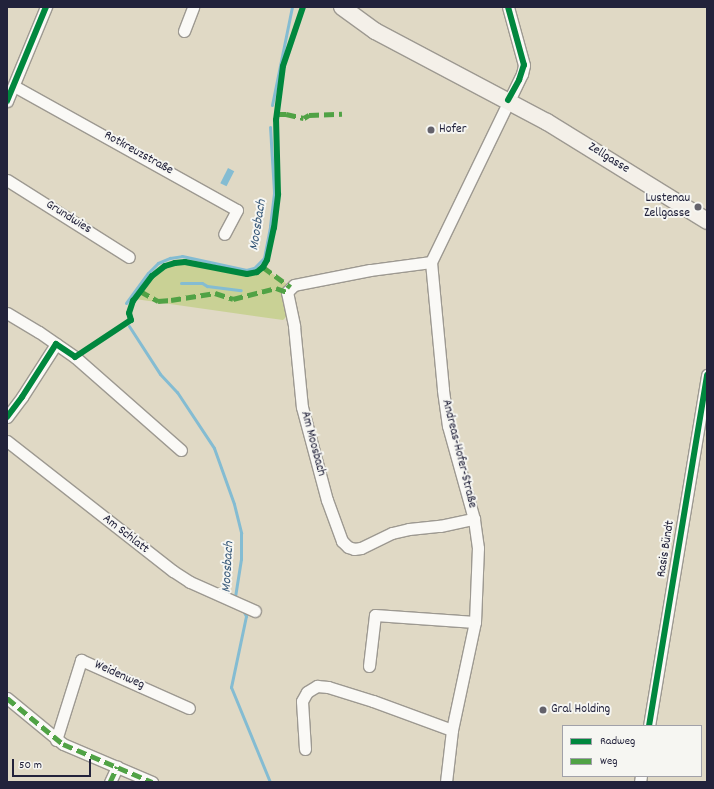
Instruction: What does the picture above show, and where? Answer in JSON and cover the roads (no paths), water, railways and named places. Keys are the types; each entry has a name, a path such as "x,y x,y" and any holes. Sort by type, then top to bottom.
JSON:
{"main road":[{"name":"Zellgasse","path":"342,7 374,31 508,100 589,147 707,221"}],"street":[{"path":"7,101 46,7"},
{"path":"184,31 193,7"},
{"path":"431,262 519,80 524,65 508,7"},
{"name":"Rotkreuzstraße","path":"14,86 238,210 224,234"},
{"name":"Grundwies","path":"7,180 129,257"},
{"name":"Am Moosbach","path":"431,262 370,270 294,285 287,292 294,326 302,407 327,500 342,541 354,549 361,548 392,534 409,529 440,526 474,519"},
{"name":"Andreas-Hofer-Straße","path":"431,262 442,389 448,426 474,519 478,548 475,622 452,730 446,782"},
{"path":"7,314 56,344 90,369 120,398 181,450"},
{"path":"7,416 22,397 56,344"},
{"name":"Rasis Bündt","path":"649,725 707,375"},
{"name":"Am Schlatt","path":"7,441 160,562 190,582 255,611"},
{"path":"369,666 375,615 475,622"},
{"name":"Weidenweg","path":"56,740 81,660 189,708"},
{"path":"305,750 302,702 307,692 317,686 328,687 373,701 452,730"},
{"path":"7,698 56,740 152,782"},
{"path":"110,782 117,767"}],"water":[{"path":"228,168 234,171 227,186 220,183"}],"waterway":[{"name":"Moosbach","path":"272,105 292,7"},
{"name":"Moosbach","path":"126,303 148,273 158,263 170,258 182,256 246,270 254,268 264,258 274,192 270,127"},
{"path":"181,283 202,283 207,286 241,290"},
{"name":"Moosbach","path":"129,326 160,374 177,392 214,448 234,504 241,533 241,559 235,596 237,600"},
{"name":"Moosbach","path":"243,610 246,616 231,687 270,782"}],"place":[{"name":"Hofer","path":"431,130"},
{"name":"Lustenau Zellgasse","path":"698,207"},
{"name":"Gral Holding","path":"543,710"}]}
